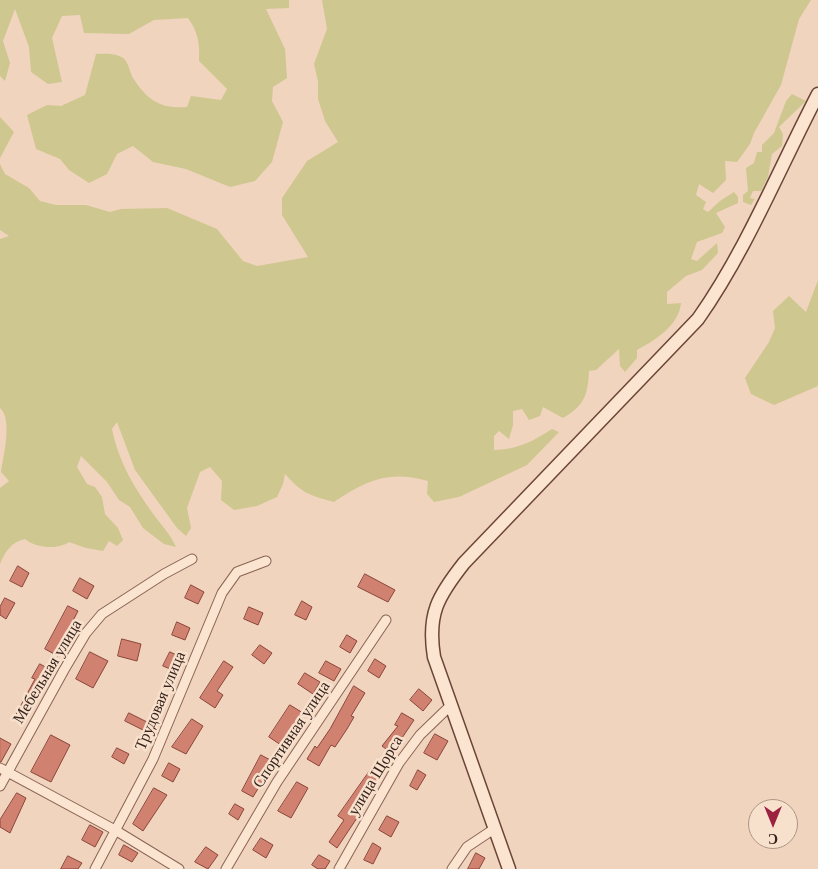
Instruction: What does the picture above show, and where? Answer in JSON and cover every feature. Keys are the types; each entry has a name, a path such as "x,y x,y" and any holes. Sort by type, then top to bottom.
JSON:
{"main road":[{"path":"509,869 434,657 431,638 433,613 442,591 494,530 698,319 721,287 734,263 818,94"}],"street":[{"name":"Мебельная улица","path":"0,786 4,770 86,633 102,614 164,574 192,559"},
{"name":"Трудовая улица","path":"95,869 153,759 222,593 237,572 266,560"},
{"name":"Спортивная улица","path":"226,869 277,782 386,620"},
{"name":"улица Щорса","path":"339,869 399,763 420,735 450,706"},
{"path":"4,770 115,830 179,869"},
{"path":"452,869 467,847 494,829"}],"shaded area":[{"path":"0,0 289,0 289,8 266,9 285,49 287,78 273,87 272,101 283,122 272,162 255,181 230,187 186,169 153,162 133,146 117,154 107,174 89,183 69,170 60,159 36,149 27,115 47,105 61,106 85,95 96,54 113,54 125,60 133,78 144,93 162,105 187,107 191,96 221,100 227,89 199,61 198,38 188,18 154,20 129,34 84,33 80,15 62,16 52,38 62,82 48,84 31,72 29,47 15,9 3,41 10,63 5,81 0,76"},
{"path":"322,0 811,0 799,19 781,85 754,133 750,144 737,162 725,161 726,180 713,193 699,184 696,195 706,202 703,209 708,212 734,192 738,197 738,203 716,213 725,227 722,233 697,242 691,259 697,261 717,243 718,253 702,270 686,276 667,292 667,304 681,303 676,318 659,337 637,350 637,358 625,372 620,366 619,349 596,370 589,371 584,399 570,414 563,418 543,407 540,416 529,420 522,409 513,411 513,425 509,439 499,431 494,436 494,450 502,450 524,444 552,429 559,432 527,465 459,497 434,502 427,494 428,481 414,478 389,477 378,479 357,488 334,502 306,492 285,474 277,497 257,506 234,510 221,500 222,481 210,467 200,472 187,508 191,528 186,536 177,528 135,470 117,422 112,429 123,464 140,495 176,547 164,544 143,528 130,507 119,500 107,482 81,456 77,467 87,484 95,487 102,497 105,514 118,528 123,540 117,546 109,541 103,551 69,542 53,547 40,546 25,539 16,542 9,548 0,564 0,488 9,481 1,472 7,429 4,413 0,408 0,239 9,236 0,230 0,164 5,174 29,188 40,201 56,205 86,205 110,212 121,209 167,208 217,229 243,261 257,266 308,257 282,215 282,198 307,161 338,142 325,121 318,99 318,81 314,64 327,29"},
{"path":"792,94 806,101 779,127 783,134 782,146 772,154 768,177 761,191 753,191 750,198 755,199 751,205 743,202 743,195 748,191 746,168 754,163 757,152 762,152 762,145 774,133 786,101"},
{"path":"0,117 14,132 0,158"},
{"path":"818,280 818,386 774,405 751,394 745,378 769,342 775,328 773,311 789,296 806,312"}],"building":[{"path":"18,566 29,573 22,587 10,581"},
{"path":"365,574 395,590 388,602 358,587"},
{"path":"80,578 94,586 87,599 73,591"},
{"path":"191,585 204,592 198,604 185,598"},
{"path":"5,598 15,603 6,619 0,615 0,607"},
{"path":"302,601 312,607 306,620 295,615"},
{"path":"68,606 78,611 64,638 67,639 58,656 45,649"},
{"path":"249,607 263,613 258,625 244,619"},
{"path":"177,622 190,628 185,640 172,635"},
{"path":"347,635 357,641 350,653 340,647"},
{"path":"122,639 141,644 137,661 118,656"},
{"path":"260,645 272,653 264,664 252,655"},
{"path":"90,652 108,661 93,688 76,679"},
{"path":"170,652 181,657 175,671 163,666"},
{"path":"375,659 386,666 379,678 368,671"},
{"path":"224,661 233,667 217,691 223,695 215,708 200,698"},
{"path":"326,661 341,669 334,681 319,673"},
{"path":"40,664 51,670 22,724 13,720 35,679 32,678"},
{"path":"305,673 320,682 313,694 298,684"},
{"path":"354,686 365,693 351,716 354,717 347,729 335,747 331,745 319,766 307,759 315,746 317,748 330,729"},
{"path":"419,689 432,700 423,711 410,700"},
{"path":"290,705 303,713 281,745 269,737"},
{"path":"129,713 151,724 147,732 125,721"},
{"path":"402,713 414,720 400,741 403,743 394,755 382,746 398,726 395,725"},
{"path":"192,719 203,726 186,754 172,747"},
{"path":"435,734 448,741 437,760 424,753"},
{"path":"51,735 70,745 51,782 31,772"},
{"path":"0,738 11,744 1,762 0,762"},
{"path":"117,748 129,754 124,764 112,757"},
{"path":"261,755 274,762 253,797 242,791"},
{"path":"169,763 180,769 173,782 162,776"},
{"path":"374,765 384,771 369,792 371,794 357,814 359,815 337,848 329,842 344,820 338,816"},
{"path":"418,770 426,775 417,790 410,786"},
{"path":"297,782 308,788 291,818 278,811"},
{"path":"154,788 167,795 143,831 133,824"},
{"path":"17,793 26,798 10,833 0,827 0,820"},
{"path":"235,804 244,809 238,820 229,814"},
{"path":"387,816 399,822 391,837 379,830"},
{"path":"90,825 103,832 95,847 82,840"},
{"path":"261,838 273,845 266,858 253,850"},
{"path":"373,843 381,848 373,864 364,860"},
{"path":"124,845 138,853 132,862 119,855"},
{"path":"206,847 218,855 208,869 195,862"},
{"path":"476,853 485,858 479,869 468,869"},
{"path":"319,855 330,861 325,869 318,869 312,865"},
{"path":"68,856 82,863 78,869 61,869"}]}
